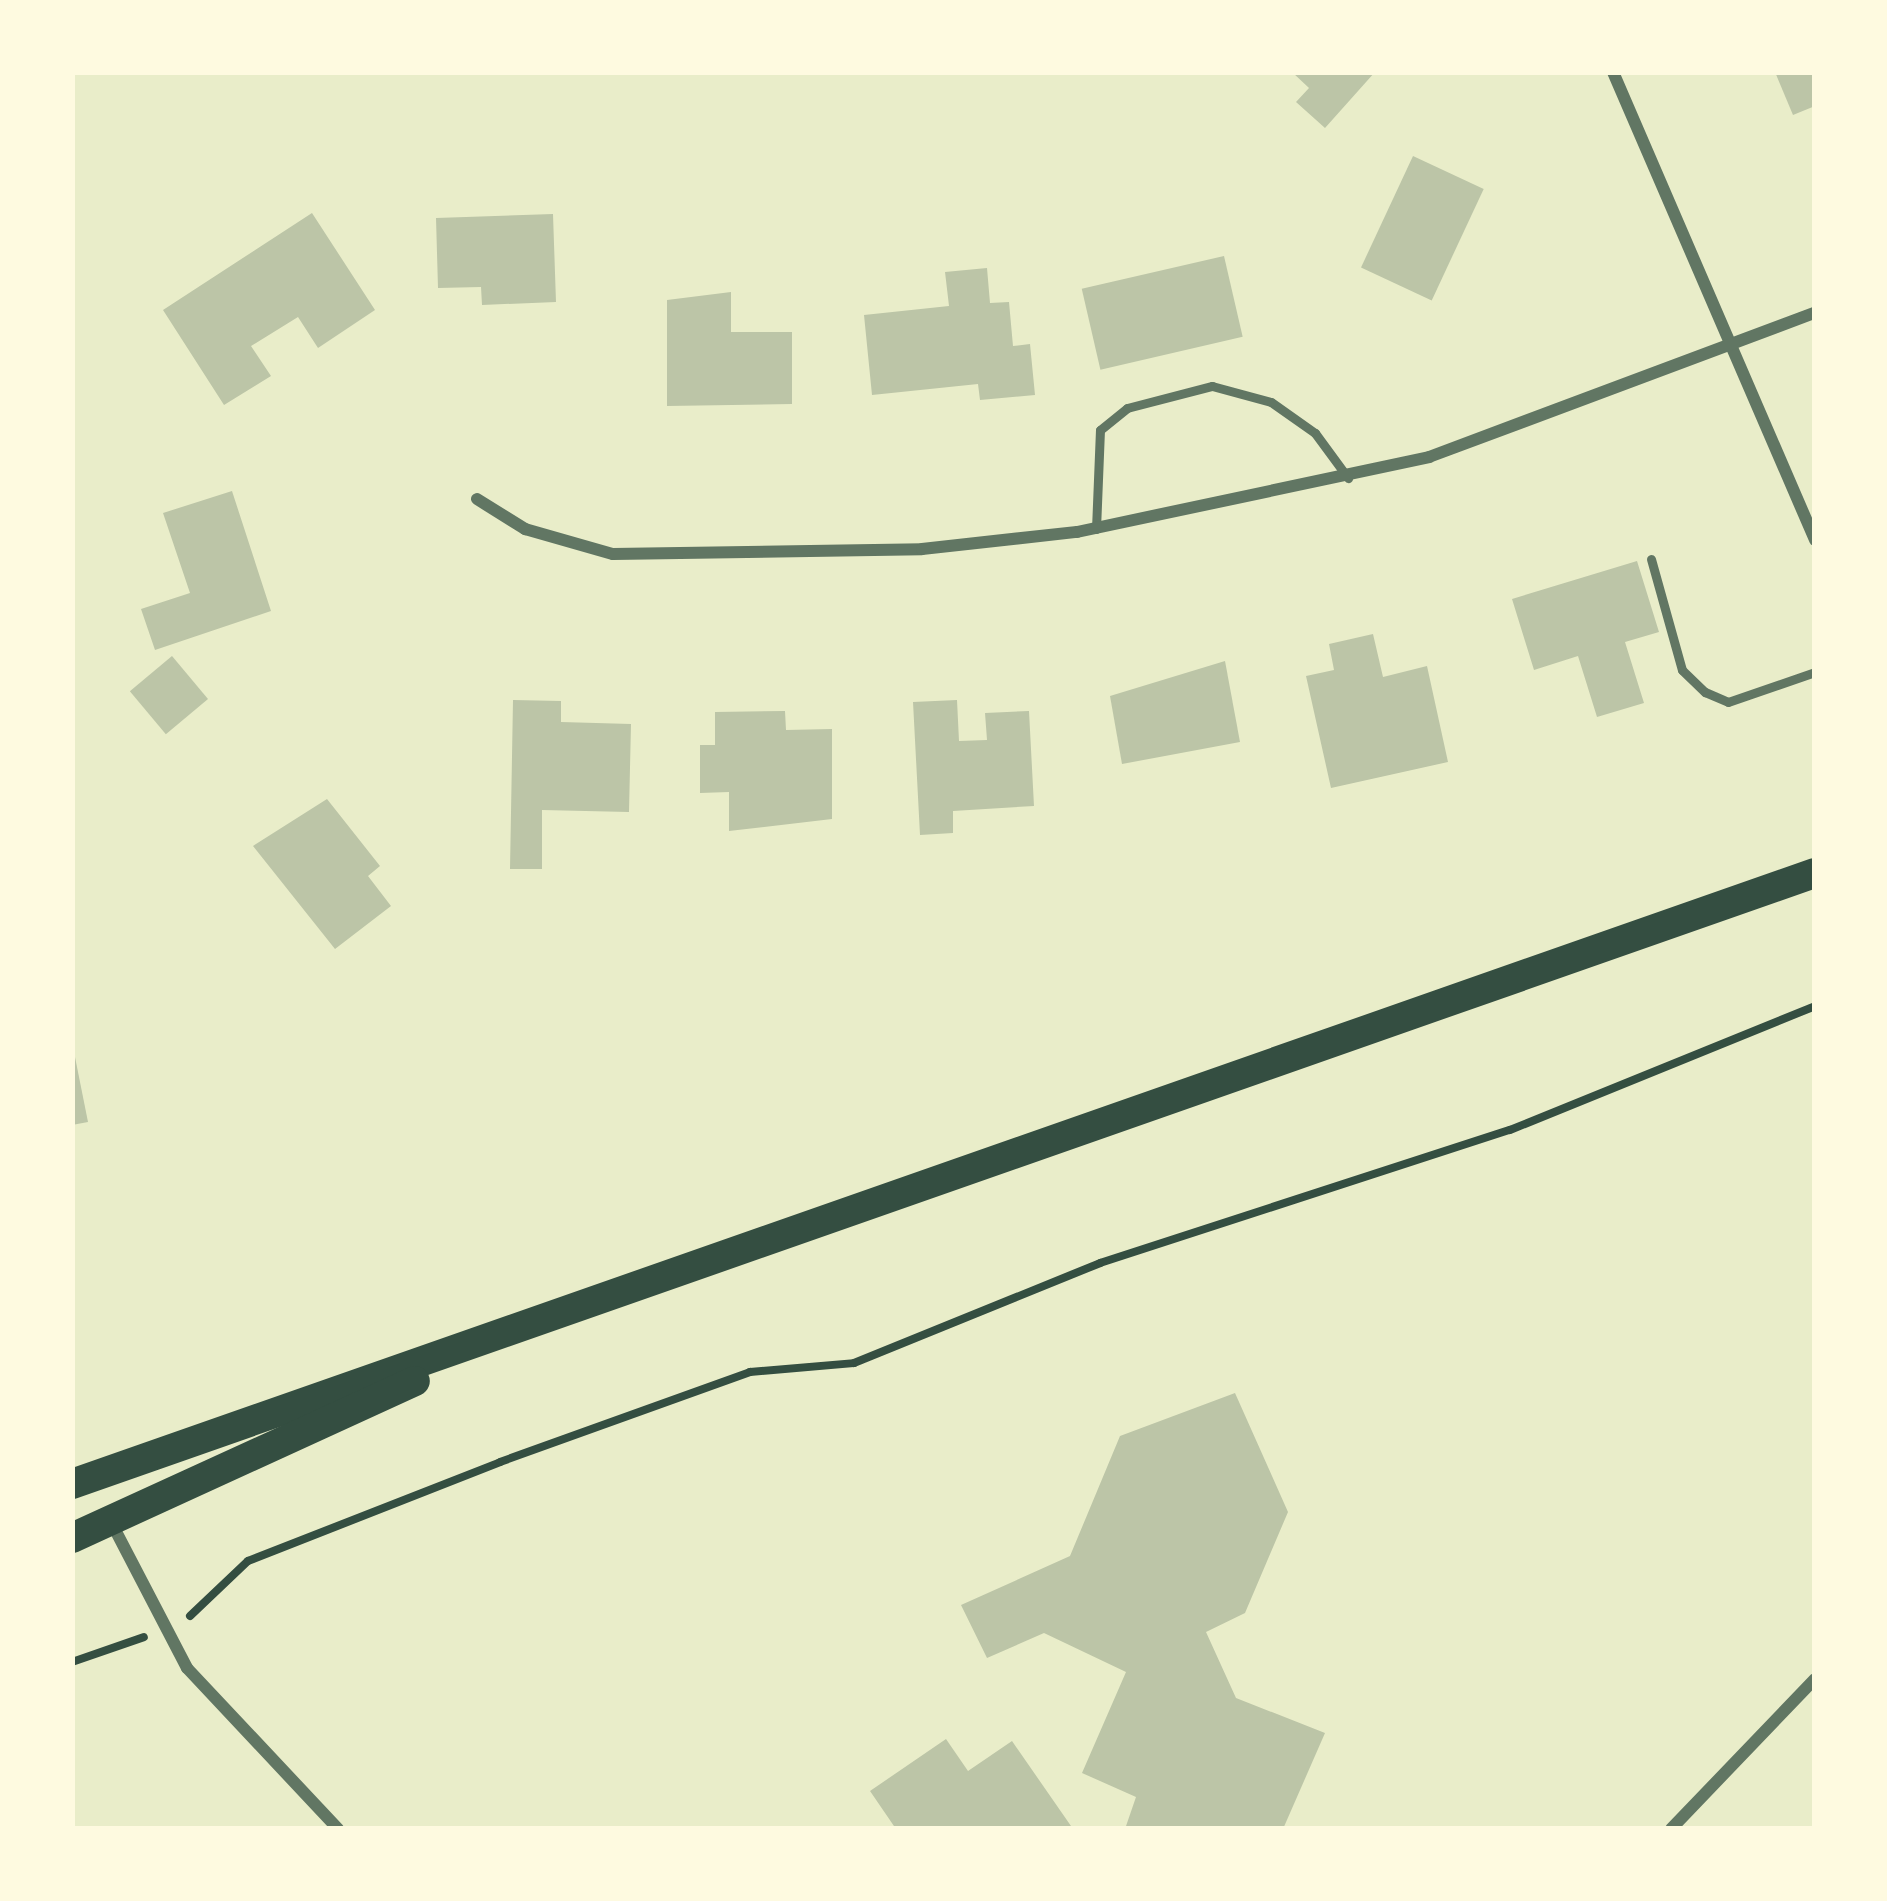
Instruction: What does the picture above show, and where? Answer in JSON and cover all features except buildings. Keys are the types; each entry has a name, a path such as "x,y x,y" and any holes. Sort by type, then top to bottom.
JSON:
{"main road":[{"path":"72,1484 507,1338 1815,873"},
{"path":"72,1538 507,1338"}],"street":[{"path":"1613,72 1727,347 1815,541"},
{"path":"477,499 525,529 613,554 899,550 1096,529 1348,478 1815,313"},
{"path":"110,1520 163,1628 233,1728 338,1829"},
{"path":"1671,1829 1815,1679"}],"lane":[{"path":"1096,529 1090,465 1100,430 1127,408 1213,386 1271,402 1316,433 1348,478"},
{"path":"1652,559 1682,670 1705,692 1728,702 1815,672"}],"path":[{"path":"72,1662 163,1628 248,1561 500,1462 750,1372 854,1364 1100,1263 1510,1130 1815,1006"}]}
